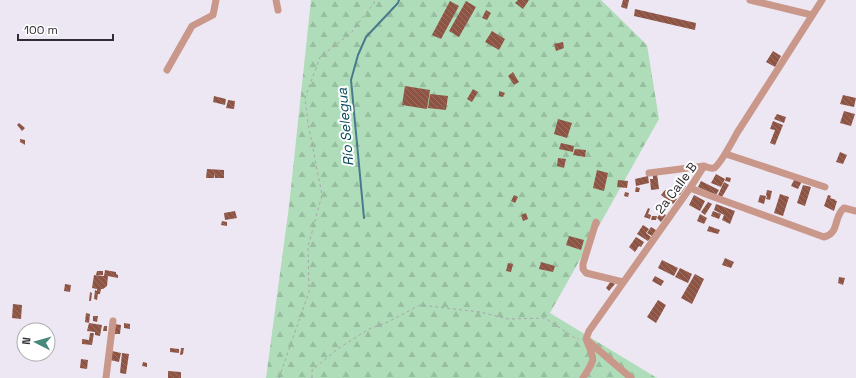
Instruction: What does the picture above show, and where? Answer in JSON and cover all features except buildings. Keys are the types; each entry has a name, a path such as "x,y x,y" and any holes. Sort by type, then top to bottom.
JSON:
{"street":[{"path":"167,70 192,26 213,15 216,0"},
{"path":"276,0 278,10"},
{"path":"750,0 812,15"},
{"name":"2a Calle B","path":"586,339 589,331 704,166 712,168 715,167 726,154 737,133 822,0"},
{"path":"726,154 825,187"},
{"path":"649,173 704,166"},
{"path":"690,188 824,236 830,235 834,231 841,211 844,208 856,211"},
{"path":"596,222 583,264 583,269 586,272 623,282"},
{"path":"106,378 113,322"},
{"path":"583,378 593,362 593,354 586,339"},
{"path":"586,339 631,378"}],"path":[{"path":"279,378 309,292 308,247 322,195 308,123 305,98 320,57 351,33 375,0"},
{"path":"312,378 312,370 339,348 369,329 388,322 420,305 480,312 508,319 545,318 575,338 586,339"}],"green space":[{"path":"311,0 601,0 647,45 659,119 550,313 657,378 266,378 289,206"}],"waterway":[{"name":"Río Selegua","path":"364,218 351,80 358,55 366,37 398,3 399,0"}]}
